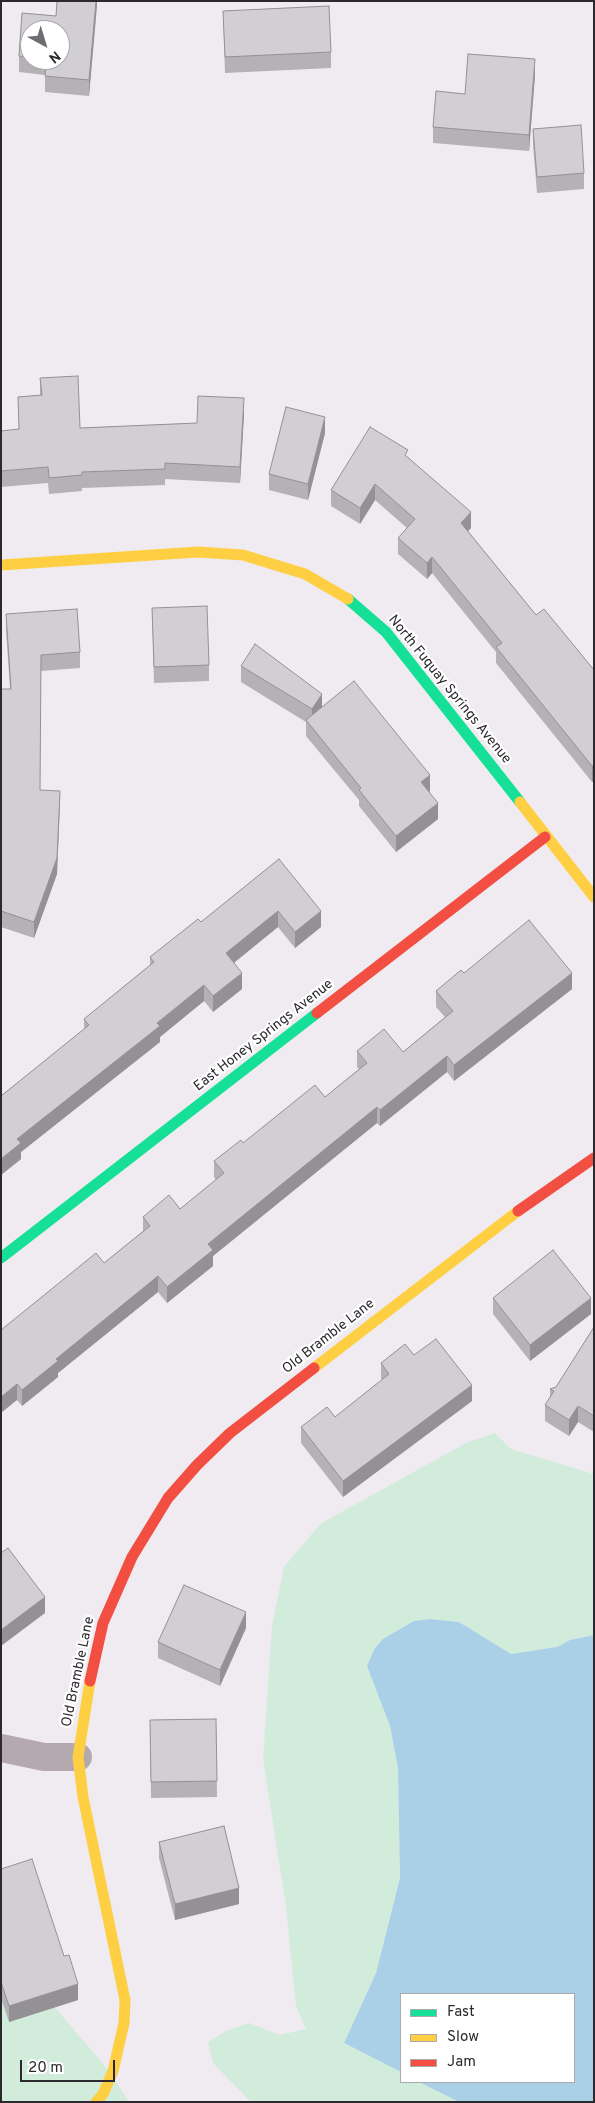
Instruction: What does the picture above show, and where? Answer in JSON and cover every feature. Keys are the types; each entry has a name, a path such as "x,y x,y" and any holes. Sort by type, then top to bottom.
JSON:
{"street":[{"name":"North Fuquay Springs Avenue","path":"1,565 198,552 243,555 278,564 304,574 356,604 386,632 545,837 594,896"},
{"name":"East Honey Springs Avenue","path":"1,1258 545,837"},
{"name":"Old Bramble Lane","path":"96,2102 103,2094 113,2071 124,2023 125,2000 83,1797 78,1757 96,1652 103,1623 132,1557 168,1498 197,1465 230,1433 501,1223 594,1158"},
{"path":"1,1748 44,1757 78,1757"}],"green space":[{"path":"495,1433 511,1449 594,1474 594,1635 570,1640 557,1647 511,1654 459,1622 430,1619 414,1621 367,1666 390,1726 398,1768 400,1878 376,1973 344,2043 400,2071 400,2083 421,2083 459,2102 251,2102 213,2063 208,2042 226,2031 249,2023 280,2035 306,2029 296,2006 286,1907 263,1759 272,1626 284,1567 320,1524 466,1443"},
{"path":"1,1944 109,2071 129,2102 1,2102"}],"water":[{"path":"430,1619 459,1622 511,1654 557,1647 570,1640 594,1635 594,2102 459,2102 421,2083 575,2083 575,1993 400,1993 400,2071 344,2043 376,1973 400,1878 398,1768 390,1726 367,1666 375,1648 383,1639 414,1621"}],"building":[{"path":"57,1 96,1 89,80 45,76 45,70 70,70 70,20 22,20 22,13 56,16"},
{"path":"329,6 331,52 225,57 223,11"},
{"path":"468,54 535,59 529,135 433,127 436,91 465,94"},
{"path":"581,125 584,173 537,177 533,129"},
{"path":"78,376 80,428 197,423 198,396 244,398 240,467 165,463 165,469 82,472 82,475 49,478 48,467 1,471 1,431 19,429 18,397 42,395 40,378"},
{"path":"286,407 325,417 308,484 269,474"},
{"path":"370,427 408,450 405,455 471,512 461,523 536,615 544,609 594,670 594,765 592,766 496,647 502,643 432,557 427,563 398,538 415,519 375,484 360,508 331,490"},
{"path":"207,606 209,665 154,667 152,608"},
{"path":"77,609 80,652 41,655 40,790 60,791 57,858 34,922 1,911 1,689 11,689 6,614"},
{"path":"255,644 322,694 312,709 241,666"},
{"path":"354,681 430,775 421,782 438,803 396,836 359,790 361,788 306,720"},
{"path":"279,859 321,911 295,932 278,911 226,953 242,973 213,996 204,985 157,1023 160,1026 17,1139 21,1143 1,1159 1,1096 89,1025 84,1019 154,962 150,957 198,919 201,922"},
{"path":"529,920 572,973 454,1065 447,1056 380,1110 377,1107 208,1244 213,1250 167,1287 158,1276 56,1359 58,1361 22,1390 17,1384 1,1397 1,1330 96,1253 104,1263 150,1226 143,1217 169,1195 180,1209 224,1173 214,1161 241,1140 243,1143 315,1085 325,1097 367,1063 357,1051 384,1029 403,1052 453,1011 436,991 461,970 464,973"},
{"path":"553,1250 591,1298 530,1345 493,1298"},
{"path":"594,1327 594,1416 578,1406 569,1420 545,1405 554,1391 550,1389 556,1387"},
{"path":"436,1339 472,1385 343,1481 301,1427 327,1407 335,1417 389,1374 381,1363 405,1344 414,1355"},
{"path":"8,1548 45,1597 1,1630 1,1553"},
{"path":"184,1585 246,1612 220,1670 158,1642"},
{"path":"216,1719 217,1781 151,1782 150,1720"},
{"path":"224,1826 239,1888 175,1904 159,1842"},
{"path":"32,1859 64,1956 69,1955 78,1984 9,2006 1,1982 1,1869"}],"traffic: fast":[{"path":"348,599 386,632 520,802"},
{"path":"1,1258 317,1013"}],"traffic: slow":[{"path":"1,565 198,552 243,555 305,574 348,599"},
{"path":"520,802 594,897"},
{"path":"314,1368 518,1211"},
{"path":"90,1681 78,1757 83,1797 125,2000 124,2023 113,2071 103,2094 96,2102"}],"traffic: jam":[{"path":"317,1013 545,837"},
{"path":"518,1211 594,1158"},
{"path":"90,1681 103,1623 132,1557 168,1498 197,1465 230,1433 314,1368"}]}
